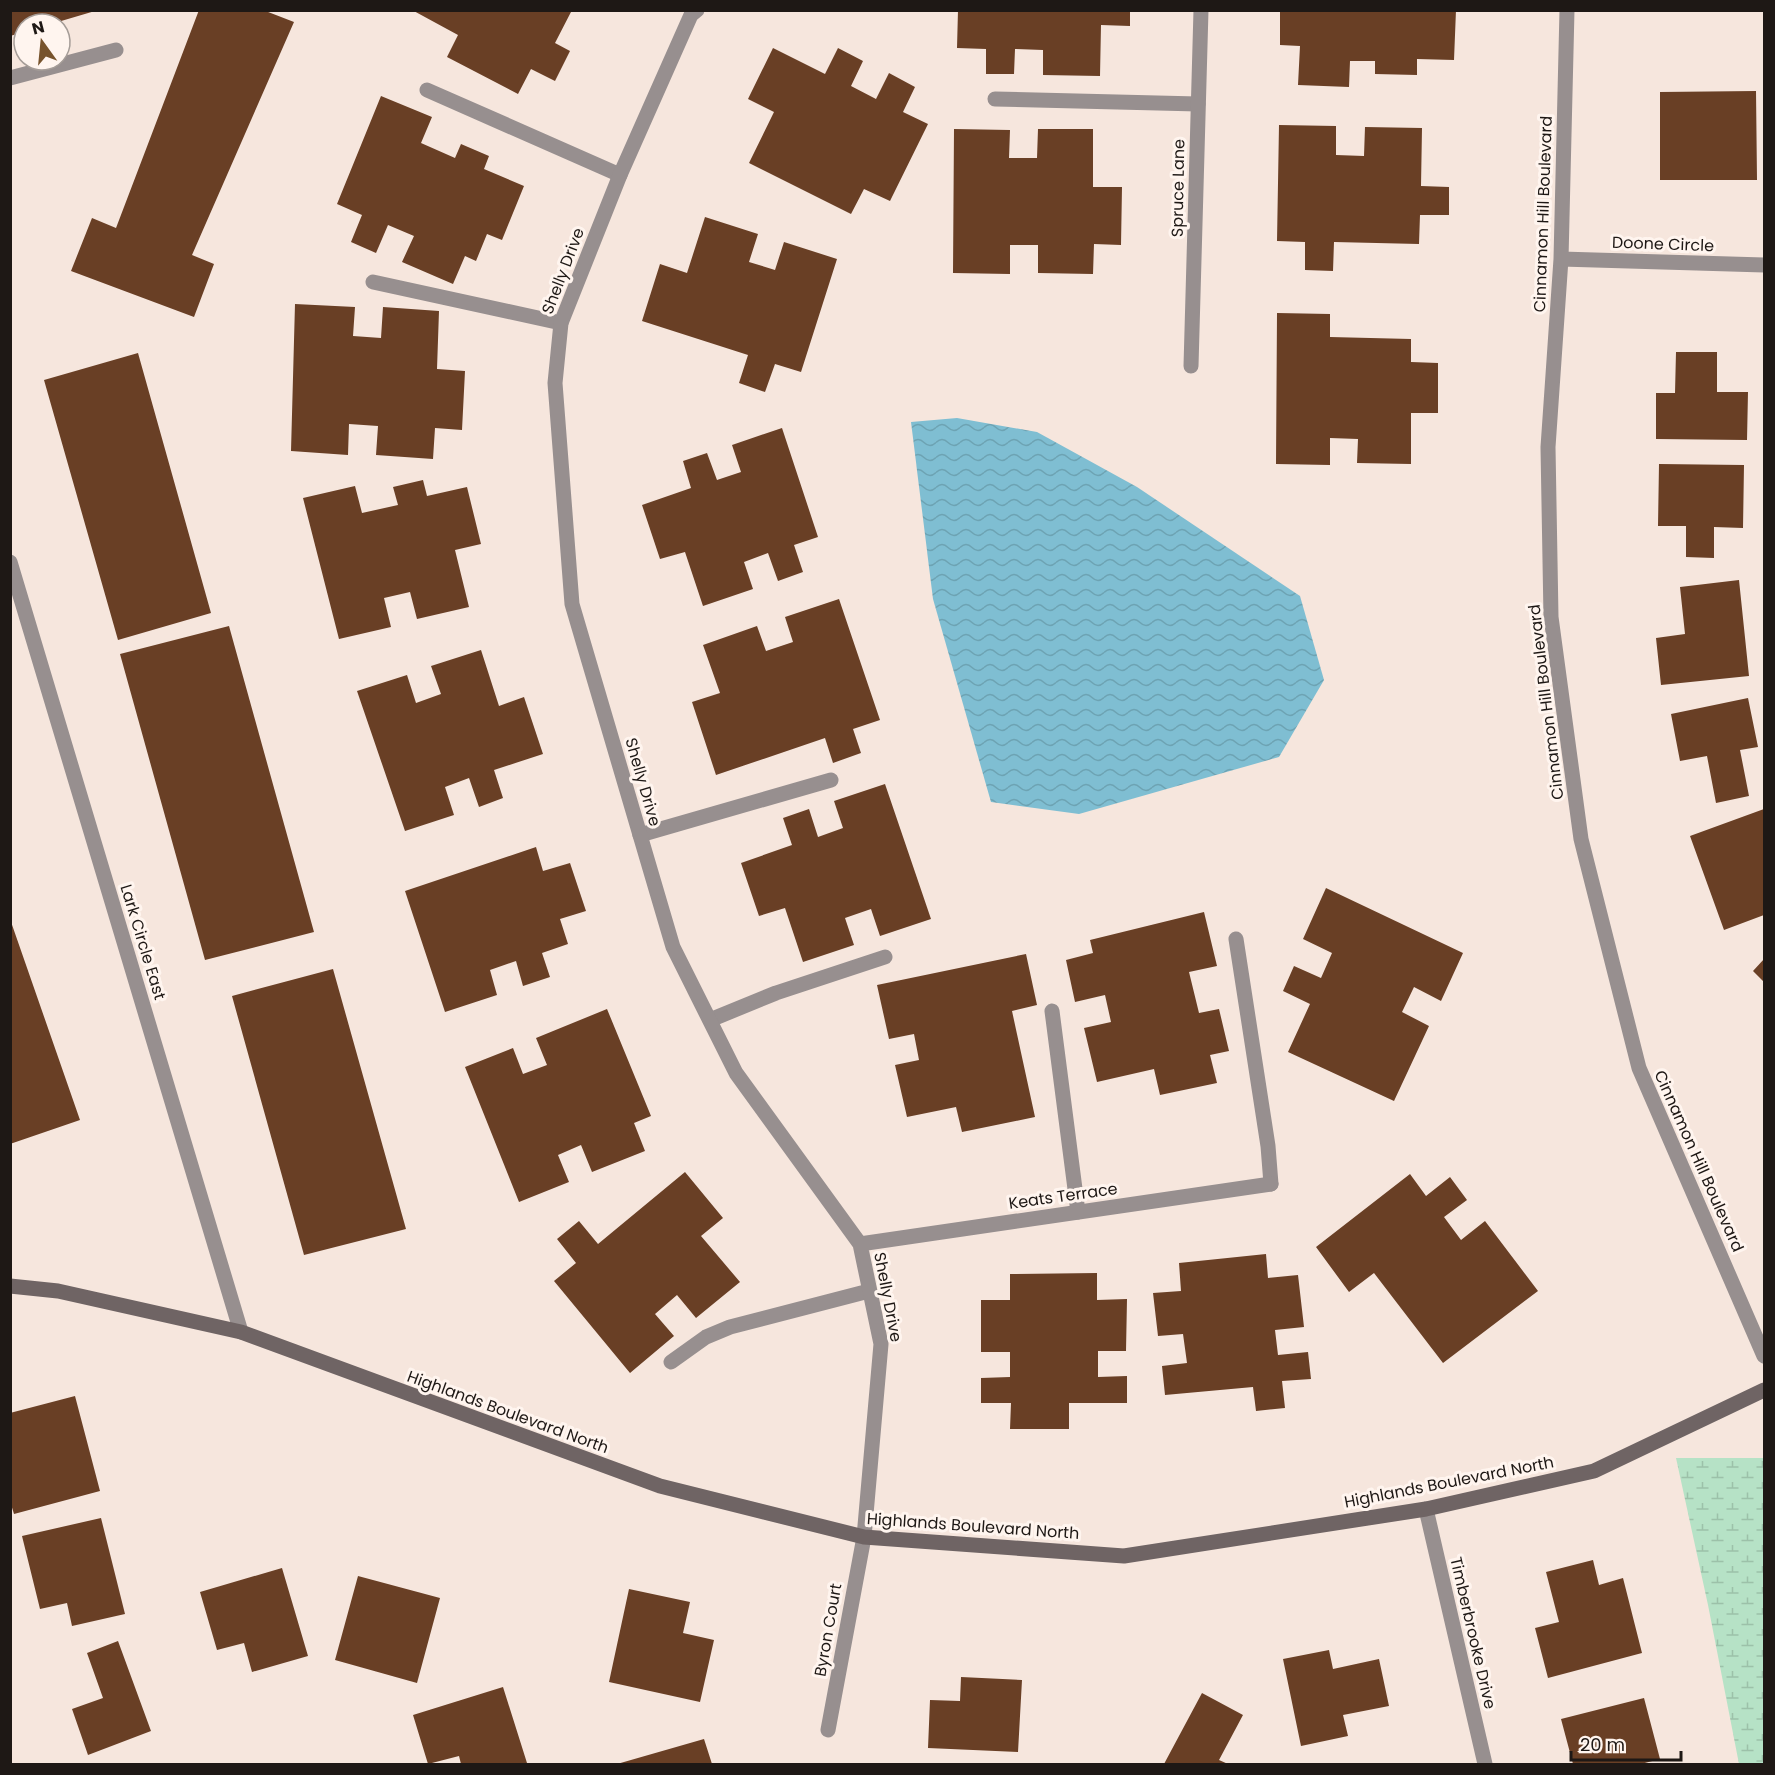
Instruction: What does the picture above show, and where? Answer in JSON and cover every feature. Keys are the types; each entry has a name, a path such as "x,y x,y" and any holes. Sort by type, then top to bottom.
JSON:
{"street":[{"name":"Spruce Lane","path":"1191,366 1201,10"},
{"name":"Cinnamon Hill Boulevard","path":"1567,10 1561,259 1548,447 1551,617 1581,839 1639,1068 1764,1356"},
{"name":"Shelly Drive","path":"690,12 620,175 561,323 555,383 573,604 673,947 736,1073 860,1244 881,1344 864,1537"},
{"path":"10,78 116,50"},
{"path":"428,90 620,175"},
{"path":"994,99 1198,104"},
{"name":"Doone Circle","path":"1561,259 1764,265"},
{"path":"373,282 561,323"},
{"name":"Lark Circle East","path":"10,562 241,1332"},
{"path":"640,835 831,780"},
{"name":"Keats Terrace","path":"860,1244 1271,1184 1268,1146 1236,939"},
{"path":"710,1020 776,993 885,957"},
{"path":"1052,1011 1078,1212"},
{"name":"Highlands Boulevard North","path":"10,1286 58,1292 241,1332 660,1486 864,1537 1124,1556 1426,1509 1594,1471 1764,1390"},
{"path":"671,1362 706,1336 729,1327 869,1291"},
{"name":"Timberbrooke Drive","path":"1426,1509 1485,1764"},
{"name":"Byron Court","path":"828,1730 864,1537"}],"green space":[{"path":"1676,1458 1764,1458 1764,1764 1739,1764"}],"water":[{"path":"957,418 1037,432 1137,487 1300,596 1324,680 1279,757 1079,814 991,802 933,599 911,422"}],"building":[{"path":"10,10 95,10 72,18 72,12 12,12 12,35 10,36"},
{"path":"199,10 263,10 294,22 192,255 214,264 194,317 71,271 92,218 116,228"},
{"path":"412,10 572,10 555,43 570,51 555,81 531,69 518,94 447,57 458,35"},
{"path":"958,10 1130,10 1130,26 1101,25 1100,76 1043,75 1043,50 1015,49 1014,74 986,74 986,49 957,48"},
{"path":"1280,10 1456,10 1454,60 1417,59 1417,75 1375,74 1375,61 1350,61 1349,87 1298,85 1300,46 1280,45"},
{"path":"773,48 825,74 838,48 863,61 851,86 876,99 889,73 915,87 903,112 928,124 890,201 864,189 851,214 749,163 774,112 748,99"},
{"path":"1756,91 1757,180 1660,180 1660,92"},
{"path":"381,96 432,117 421,143 455,158 461,144 489,156 484,169 524,186 502,240 487,234 476,261 465,256 453,284 402,262 414,236 388,225 376,253 351,242 362,215 337,204"},
{"path":"1279,125 1336,126 1336,155 1364,156 1365,127 1422,128 1421,186 1449,187 1449,215 1420,215 1419,244 1334,242 1333,271 1305,270 1305,242 1277,241"},
{"path":"954,129 1010,130 1009,158 1037,158 1038,129 1093,129 1093,187 1122,187 1121,245 1094,244 1093,274 1038,273 1038,245 1010,245 1010,274 953,273"},
{"path":"705,217 758,234 749,262 775,270 784,242 837,259 801,372 775,364 765,392 739,383 748,355 642,321 660,264 687,273"},
{"path":"295,304 355,307 353,336 381,338 383,307 439,311 437,369 465,371 462,430 435,428 433,459 376,455 378,426 349,424 348,455 291,451"},
{"path":"1277,313 1330,314 1330,337 1411,339 1411,362 1438,363 1438,413 1411,413 1411,464 1357,463 1358,439 1330,438 1330,465 1276,464"},
{"path":"1676,352 1717,352 1717,392 1748,392 1747,440 1656,439 1656,393 1675,393"},
{"path":"138,353 211,613 118,640 44,380"},
{"path":"782,428 818,537 794,545 803,572 778,581 768,553 744,562 753,589 703,606 685,552 660,559 642,505 691,488 683,461 707,453 717,480 741,472 732,445"},
{"path":"1659,464 1744,465 1743,528 1714,527 1714,558 1686,557 1686,526 1658,526"},
{"path":"423,480 427,496 467,487 481,544 455,550 469,607 417,619 410,592 384,598 391,627 339,639 303,498 355,486 362,513 398,505 393,487"},
{"path":"1739,580 1749,676 1661,685 1656,638 1685,634 1680,587"},
{"path":"839,599 880,720 853,729 861,753 833,763 825,738 716,775 692,702 720,693 703,645 757,626 766,651 793,642 785,617"},
{"path":"229,626 314,932 205,960 120,654"},
{"path":"481,650 499,706 524,697 543,754 494,770 503,798 479,807 469,778 445,787 454,815 405,831 357,691 407,675 416,703 441,694 431,666"},
{"path":"1748,698 1758,747 1740,750 1749,796 1716,803 1707,756 1680,761 1671,714"},
{"path":"885,784 931,919 880,936 871,909 845,918 854,945 803,962 785,908 759,916 741,863 792,845 783,818 809,809 818,837 843,828 834,801"},
{"path":"1764,809 1764,915 1724,930 1690,836"},
{"path":"536,847 543,871 570,863 586,911 560,919 568,944 542,953 550,977 523,986 516,961 490,970 497,995 445,1012 405,891"},
{"path":"1326,888 1463,953 1441,1001 1414,987 1402,1012 1429,1026 1394,1101 1288,1052 1310,1004 1283,991 1294,966 1321,978 1332,953 1303,939"},
{"path":"1204,912 1217,966 1189,972 1199,1013 1219,1009 1229,1051 1210,1055 1217,1083 1160,1095 1154,1069 1097,1082 1084,1028 1111,1022 1105,995 1075,1002 1066,960 1093,953 1090,940"},
{"path":"10,919 80,1120 10,1144"},
{"path":"1026,954 1037,1005 1012,1011 1035,1117 962,1132 956,1107 907,1117 895,1065 919,1060 914,1034 889,1039 877,985"},
{"path":"1764,959 1764,982 1753,971"},
{"path":"333,969 406,1229 304,1255 232,996"},
{"path":"607,1009 651,1116 634,1123 645,1151 592,1172 581,1145 558,1155 569,1182 519,1202 465,1067 513,1048 523,1074 547,1065 536,1038"},
{"path":"685,1172 723,1218 701,1236 740,1282 696,1318 677,1295 655,1314 674,1336 630,1373 554,1281 576,1263 557,1239 579,1221 598,1244"},
{"path":"1410,1174 1426,1196 1450,1177 1467,1200 1444,1217 1461,1240 1485,1221 1538,1291 1443,1363 1374,1273 1349,1292 1316,1247"},
{"path":"1266,1254 1268,1278 1298,1275 1304,1327 1275,1330 1278,1355 1308,1352 1311,1379 1282,1381 1285,1408 1256,1411 1253,1387 1165,1395 1162,1366 1187,1363 1183,1334 1158,1336 1153,1293 1181,1291 1179,1263"},
{"path":"1097,1273 1097,1300 1127,1299 1126,1351 1098,1351 1098,1377 1127,1376 1127,1403 1069,1403 1069,1429 1010,1429 1011,1403 981,1403 981,1378 1010,1377 1010,1352 981,1352 981,1300 1010,1300 1010,1274"},
{"path":"75,1396 100,1491 14,1514 10,1501 10,1413"},
{"path":"101,1518 125,1614 72,1626 67,1603 40,1609 22,1536"},
{"path":"1593,1560 1599,1585 1623,1578 1642,1653 1548,1678 1535,1628 1559,1622 1546,1572"},
{"path":"282,1568 308,1656 252,1672 244,1643 217,1650 200,1592"},
{"path":"358,1576 440,1598 417,1683 335,1660"},
{"path":"629,1589 690,1602 683,1633 714,1640 700,1702 609,1682"},
{"path":"118,1641 151,1731 88,1755 72,1709 103,1698 87,1653"},
{"path":"1329,1650 1333,1669 1379,1659 1389,1706 1343,1715 1348,1736 1301,1746 1283,1659"},
{"path":"961,1677 1022,1680 1018,1752 928,1748 930,1700 960,1701"},
{"path":"503,1687 527,1763 461,1764 459,1756 428,1764 413,1715"},
{"path":"1202,1693 1243,1715 1219,1760 1228,1764 1164,1764"},
{"path":"1644,1698 1660,1759 1641,1764 1573,1764 1561,1719"},
{"path":"704,1739 712,1764 617,1764"}]}
